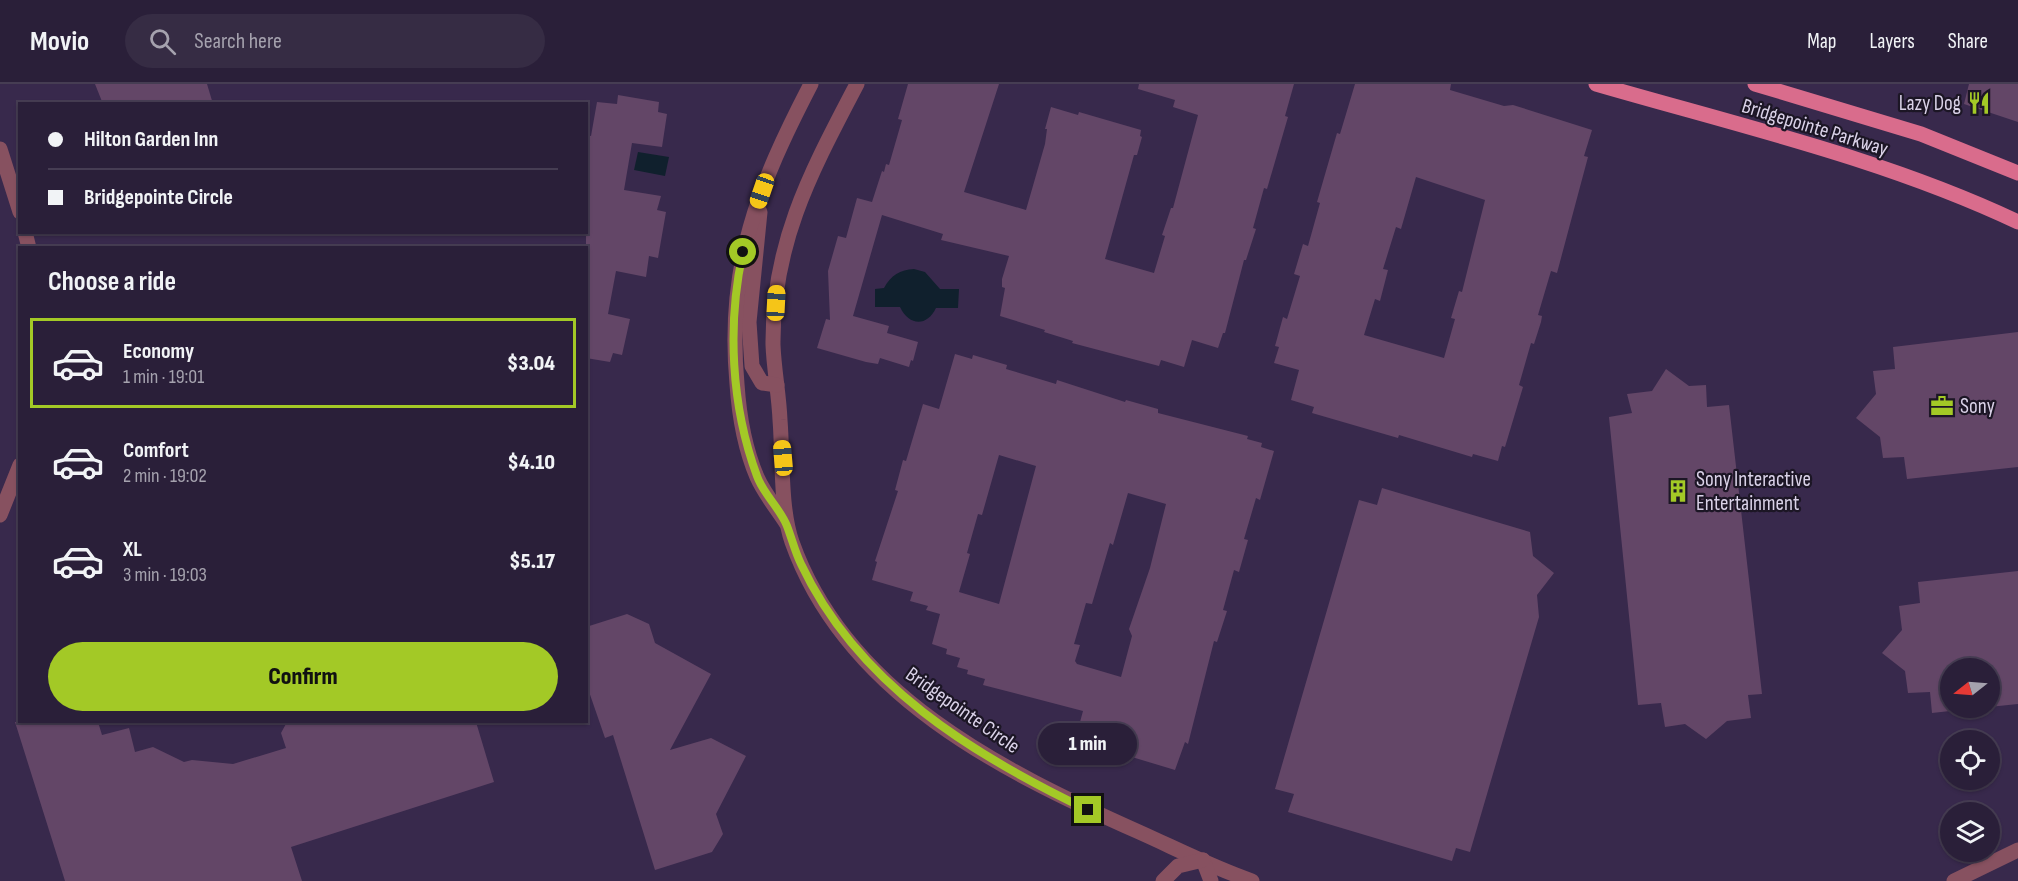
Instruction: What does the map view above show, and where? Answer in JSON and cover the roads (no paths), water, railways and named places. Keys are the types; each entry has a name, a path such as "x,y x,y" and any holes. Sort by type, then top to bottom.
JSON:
{"main road":[{"name":"Bridgepointe Parkway","path":"1596,84 1882,169 1950,192 2018,222"},
{"name":"Bridgepointe Parkway","path":"1755,84 1904,129 2018,173"}],"street":[{"name":"Bridgepointe Circle","path":"811,84 775,155 748,231 739,273 733,347 739,412 757,477 787,525 801,564 834,620 875,670 911,703 975,749 1041,787 1252,881"},
{"name":"Bridgepointe Circle","path":"787,525 773,346 777,281 790,226 811,172 857,84"},
{"path":"0,149 18,206"},
{"path":"762,191 749,322 752,366 762,383 777,386"},
{"path":"0,514 18,470"},
{"path":"1954,881 2018,850"},
{"path":"1163,881 1178,866 1203,860 1211,881"}],"water":[{"path":"638,152 669,157 665,176 634,170"},
{"path":"914,269 925,272 940,289 959,289 958,308 936,308 928,319 918,322 908,318 900,307 875,307 875,289 884,288 900,272"}],"place":[{"name":"Lazy Dog","path":"1979,103"},
{"name":"Sony","path":"1942,406"},
{"name":"Sony Interactive Entertainment","path":"1678,491"}]}
